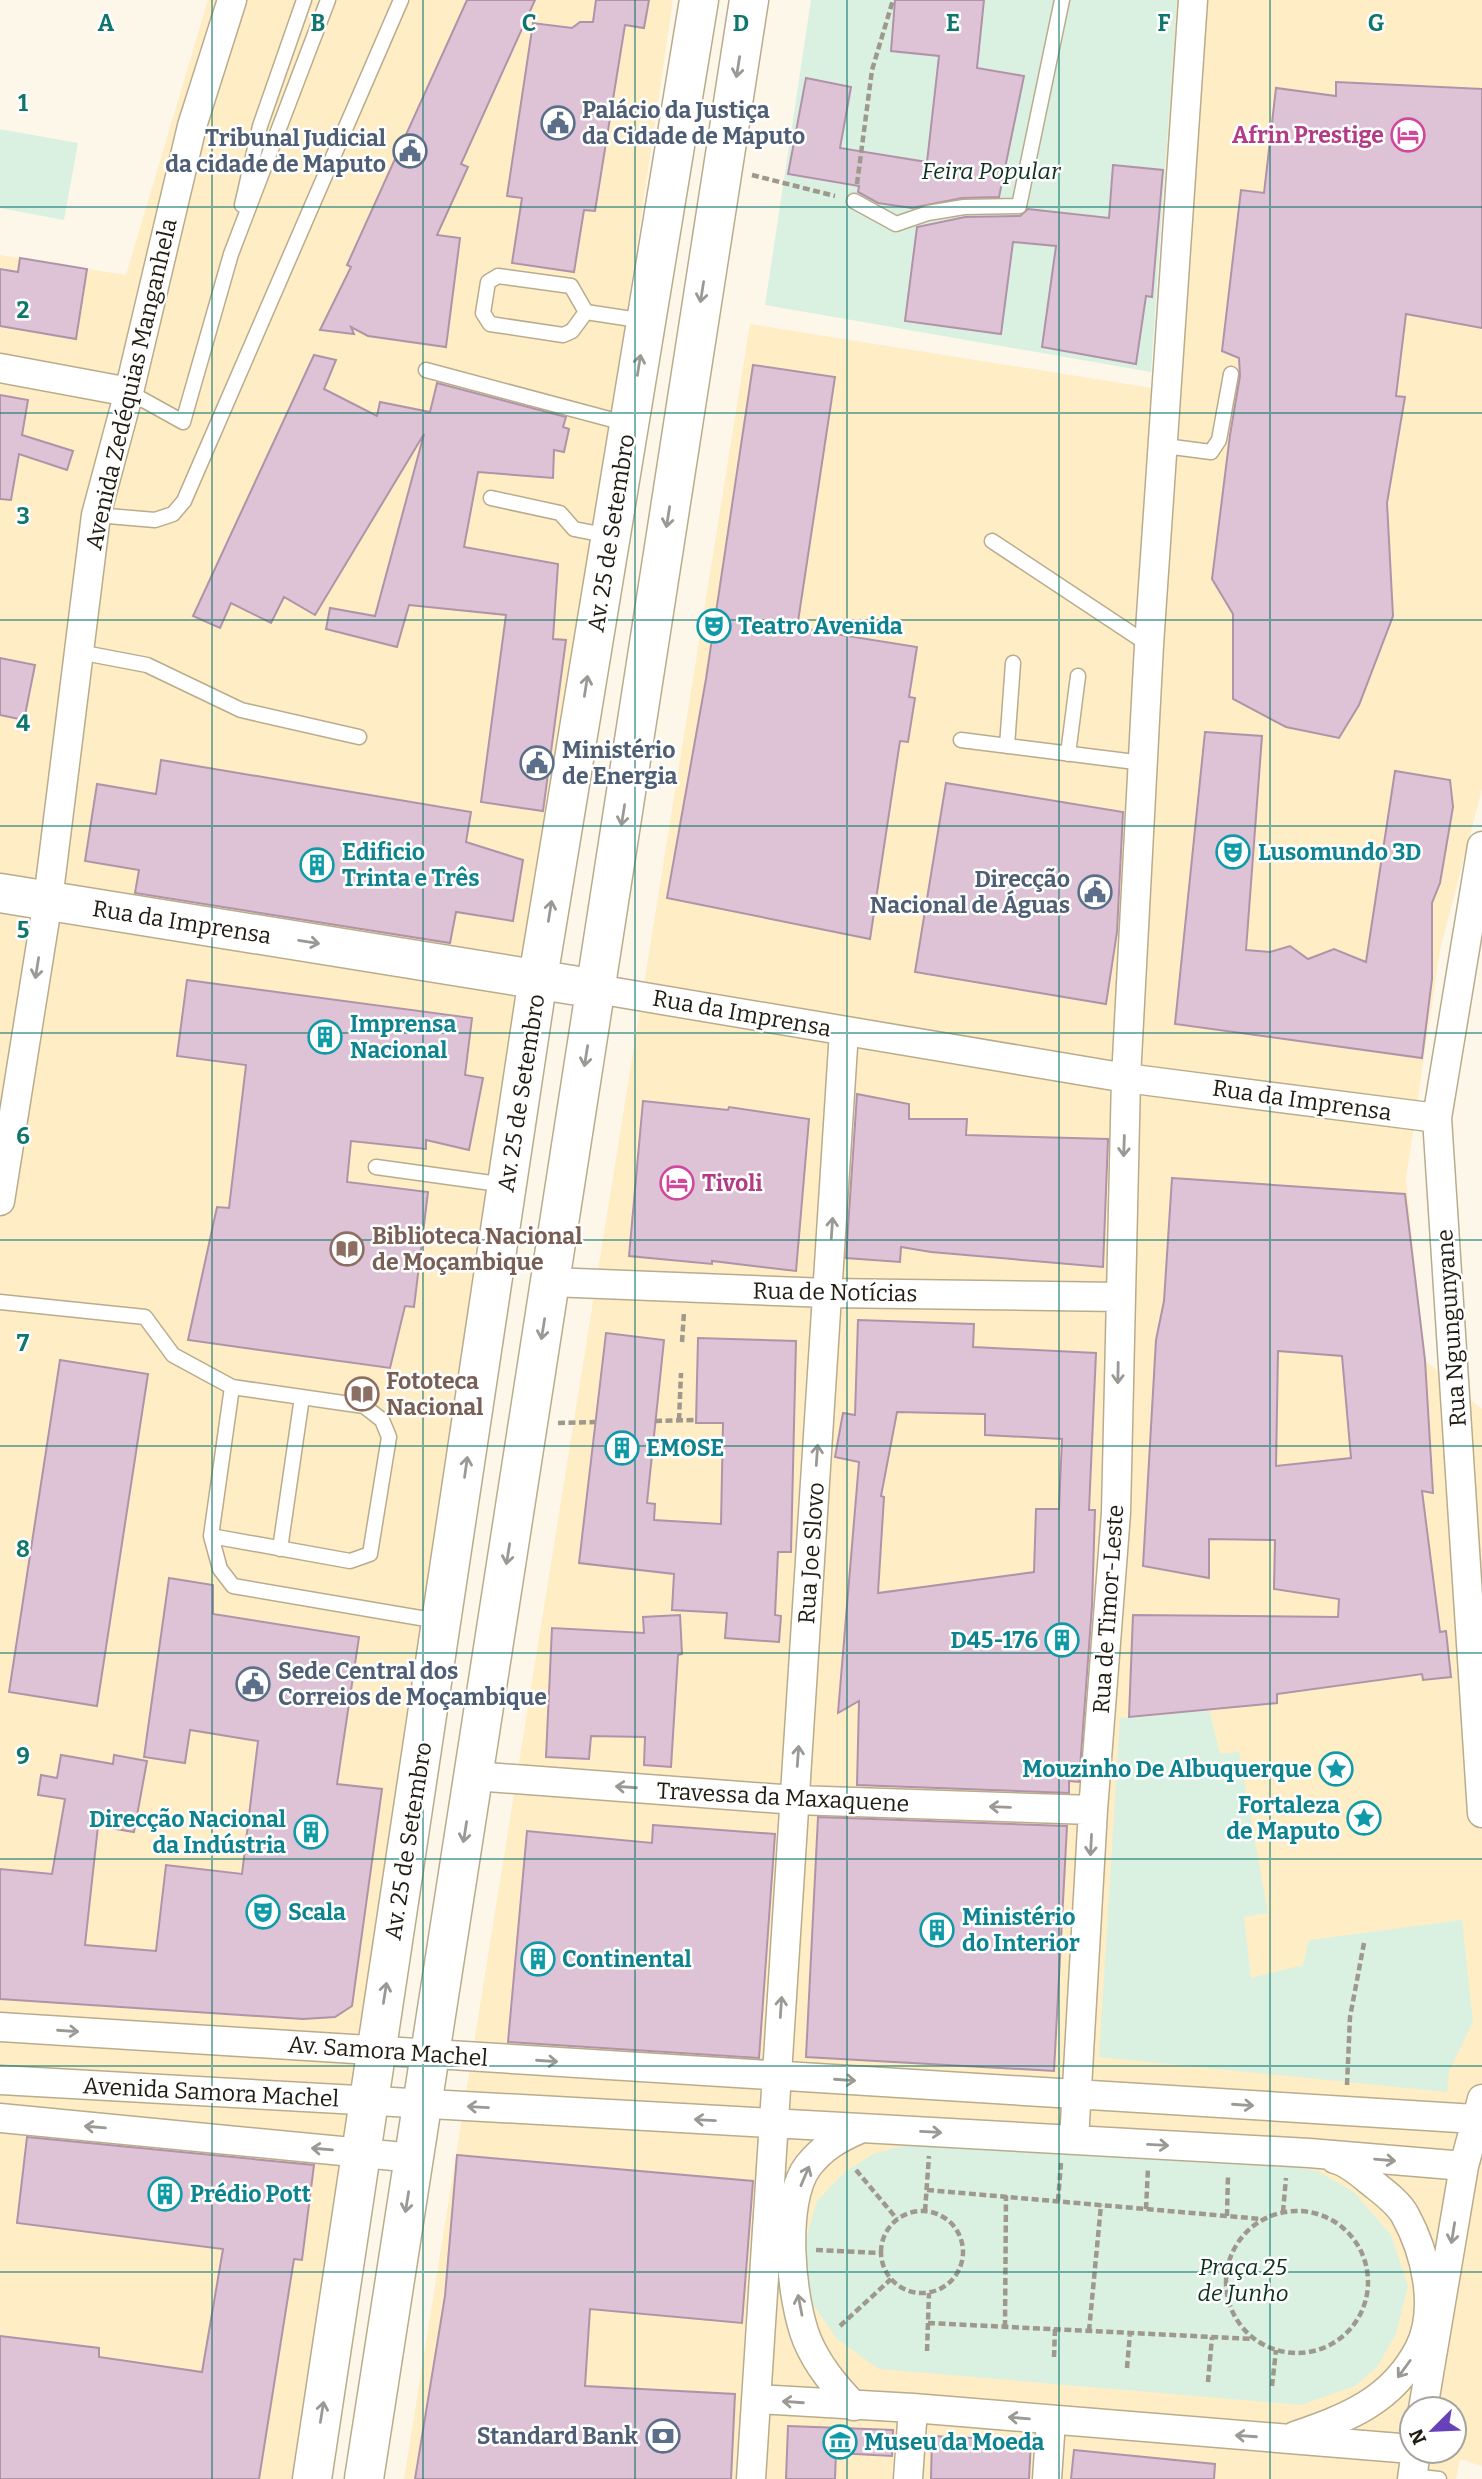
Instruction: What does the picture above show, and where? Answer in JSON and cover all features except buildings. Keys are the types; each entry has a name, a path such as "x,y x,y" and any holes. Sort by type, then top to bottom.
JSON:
{"main road":[{"name":"Av. 25 de Setembro","path":"312,2479 538,978 699,0"},
{"path":"364,2479 749,0"},
{"name":"Rua da Imprensa","path":"0,893 597,989"}],"street":[{"name":"Avenida Zedéquias Manganhela","path":"0,1201 48,900 96,515 129,392 192,126 232,0"},
{"name":"Rua de Timor-Leste","path":"1068,2148 1076,2094 1093,1810 1116,1513 1126,1078 1149,645 1165,446 1194,0"},
{"path":"0,368 129,392"},
{"name":"Rua Ngungunyane","path":"1482,846 1472,976 1437,1118 1472,1528 1482,1814"},
{"name":"Rua da Imprensa","path":"597,989 1126,1078 1437,1118"},
{"name":"Rua Joe Slovo","path":"777,2075 844,1031"},
{"name":"Rua de Notícias","path":"551,1282 827,1293 1120,1297"},
{"name":"Travessa da Maxaquene","path":"474,1776 795,1800 1093,1810"},
{"name":"Av. Samora Machel","path":"0,2026 372,2079"},
{"name":"Av. Samora Machel","path":"0,2062 426,2082 774,2123"},
{"path":"751,2479 777,2075"},
{"name":"Av. Samora Machel","path":"426,2082 777,2075 1346,2111 1478,2109"},
{"name":"Avenida Samora Machel","path":"0,2080 372,2079 426,2082"},
{"path":"1426,2395 1472,2167 1478,2109"},
{"path":"0,2118 414,2158"},
{"path":"774,2123 863,2128 1068,2148 1229,2149 1472,2167"},
{"path":"854,2406 827,2376 807,2340 791,2242 797,2198 807,2168 832,2141 863,2128"},
{"path":"1286,2439 1371,2405 1399,2377 1419,2348 1430,2307 1421,2252 1404,2213 1376,2186 1342,2161 1309,2153"},
{"path":"756,2399 913,2408 1286,2439 1418,2467"},
{"path":"908,2479 913,2408"},
{"path":"1047,2479 1051,2421"}],"lane":[{"path":"129,392 183,422 232,254 260,126 304,0"},
{"path":"232,254 328,0"},
{"path":"96,515 155,520 173,514 184,501 401,0"},
{"path":"854,201 896,224 928,213 964,207 1019,206 1062,0"},
{"path":"498,276 571,286 586,312 572,331 563,335 490,324 483,313 488,282 498,276"},
{"path":"586,312 646,321"},
{"path":"426,370 629,424"},
{"path":"1165,446 1211,452 1219,440 1231,374"},
{"path":"491,498 560,513 573,529 611,536"},
{"path":"992,541 1149,645"},
{"path":"79,652 147,665 241,710 359,737"},
{"path":"1006,746 1013,663"},
{"path":"1068,754 1078,676"},
{"path":"961,740 1143,763"},
{"path":"376,1167 507,1185"},
{"path":"0,1301 145,1317 173,1355 232,1387 364,1406 382,1420 389,1437 370,1554 350,1561 211,1536"},
{"path":"232,1387 211,1536 220,1569 233,1586 443,1622"},
{"path":"280,1549 302,1397"}],"path":[{"path":"721,167 854,201 872,70 893,0"},
{"path":"679,1420 681,1373"},
{"path":"655,1421 696,1420"},
{"path":"1346,2111 1350,2017 1364,1943"},
{"path":"1058,2201 1068,2148"},
{"path":"1227,2217 1229,2149"},
{"path":"925,2211 929,2150"},
{"path":"1146,2209 1148,2163"},
{"path":"856,2170 897,2219"},
{"path":"1283,2212 1287,2172"},
{"path":"927,2190 1227,2217 1262,2219 1283,2212 1306,2211 1328,2218 1347,2231 1360,2249 1367,2271 1367,2294 1359,2316 1344,2336 1324,2348 1300,2353 1276,2350 1254,2339 1237,2321 1228,2299 1226,2275 1238,2243 1262,2219"},
{"path":"1005,2327 1006,2196"},
{"path":"1089,2331 1101,2205"},
{"path":"925,2211 947,2219 956,2229 963,2254 953,2280 943,2289 915,2293 891,2279 881,2253 888,2228 897,2219 909,2213 925,2211"},
{"path":"816,2250 881,2253"},
{"path":"840,2326 891,2279"},
{"path":"927,2351 929,2293"},
{"path":"928,2323 1254,2339"},
{"path":"1054,2357 1055,2329"},
{"path":"1128,2368 1130,2333"},
{"path":"1208,2382 1212,2337"},
{"path":"1272,2386 1276,2350"}],"shaded area":[{"path":"208,0 673,0 368,2070 300,2479 0,2479 0,255 126,275"},
{"path":"1176,0 1482,0 1482,789 1440,950 1406,1179 1425,1360 1482,1409 1482,2466 1468,2462 1468,2395 1398,2395 1398,2465 1459,2465 1456,2479 404,2479 750,324 1152,388"}],"green space":[{"name":"Feira Popular","path":"811,0 1177,0 1151,372 765,305"},
{"path":"0,129 78,143 64,220 0,208"},
{"path":"1209,1709 1220,1754 1239,1752 1268,1913 1244,1917 1251,1978 1303,1965 1309,1940 1462,1920 1473,2022 1449,2071 1447,2092 1099,2057 1120,1718"},
{"name":"Praça 25 de Junho","path":"910,2144 1262,2162 1317,2171 1354,2192 1391,2235 1408,2286 1396,2334 1377,2367 1355,2386 1301,2405 879,2369 837,2339 812,2303 803,2249 817,2201 845,2172 873,2154"}],"place":[{"name":"Palácio da Justiça da Cidade de Maputo","path":"558,123"},
{"name":"Afrin Prestige","path":"1408,135"},
{"name":"Tribunal Judicial da cidade de Maputo","path":"410,151"},
{"name":"Teatro Avenida","path":"714,626"},
{"name":"Ministério de Energia","path":"537,763"},
{"name":"Lusomundo 3D","path":"1233,852"},
{"name":"Edificio Trinta e Três","path":"317,865"},
{"name":"Direcção Nacional de Águas","path":"1095,892"},
{"name":"Imprensa Nacional","path":"325,1037"},
{"name":"Tivoli","path":"677,1183"},
{"name":"Biblioteca Nacional de Moçambique","path":"347,1249"},
{"name":"Fototeca Nacional","path":"362,1394"},
{"name":"EMOSE","path":"622,1448"},
{"name":"D45-176","path":"1062,1640"},
{"name":"Sede Central dos Correios de Moçambique","path":"253,1684"},
{"name":"Mouzinho De Albuquerque","path":"1336,1769"},
{"name":"Fortaleza de Maputo","path":"1364,1818"},
{"name":"Direcção Nacional da Indústria","path":"311,1832"},
{"name":"Scala","path":"263,1912"},
{"name":"Ministério do Interior","path":"937,1930"},
{"name":"Continental","path":"538,1959"},
{"name":"Prédio Pott","path":"165,2194"},
{"name":"Standard Bank","path":"663,2436"},
{"name":"Museu da Moeda","path":"840,2442"}]}
